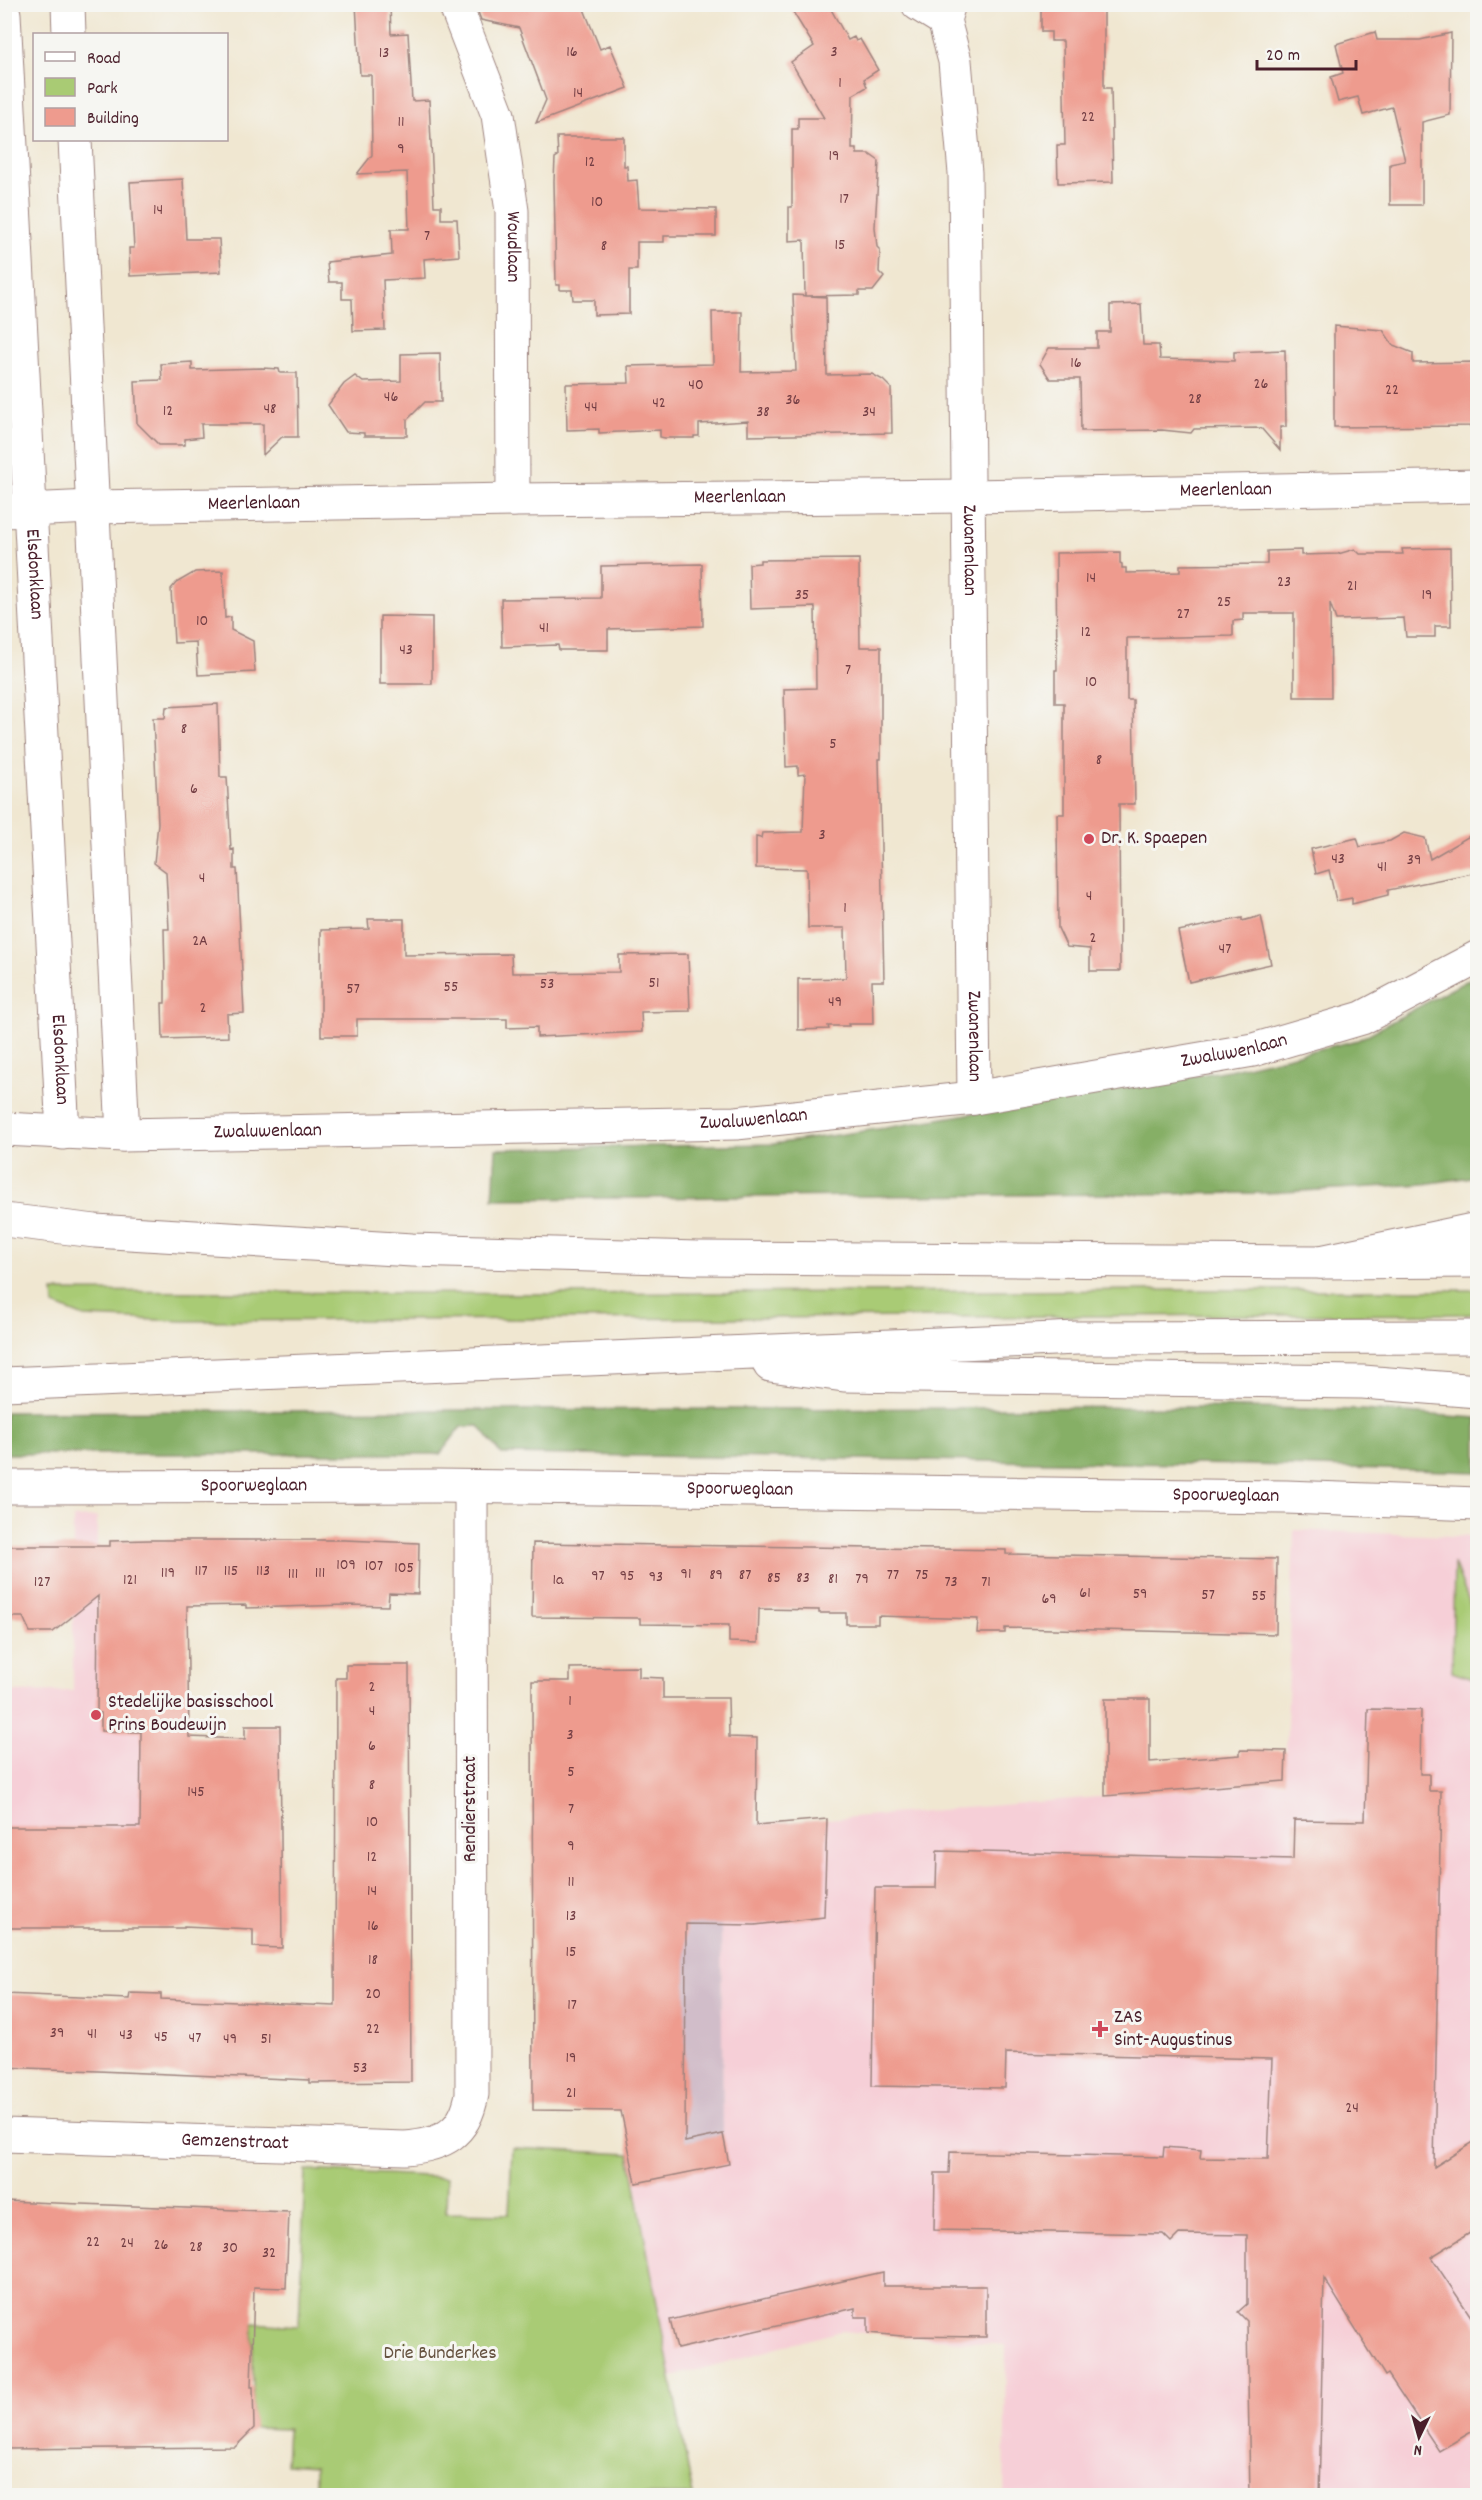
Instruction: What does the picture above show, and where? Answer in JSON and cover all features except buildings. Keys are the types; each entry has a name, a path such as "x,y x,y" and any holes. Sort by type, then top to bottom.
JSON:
{"main road":[{"path":"68,4 69,33"},
{"name":"Woudlaan","path":"455,4 498,115 512,211 513,500"},
{"name":"Zwanenlaan","path":"937,10 955,61 965,173 974,1098"},
{"name":"Elsdonklaan","path":"4,14 17,511 63,1133"},
{"path":"75,141 123,1135"},
{"name":"Meerlenlaan","path":"17,511 93,507 969,496 1478,486"},
{"name":"Zwaluwenlaan","path":"4,1129 123,1135 736,1123 974,1098 1253,1050 1362,1018 1478,957"},
{"path":"4,1220 95,1231 412,1250 698,1258 1478,1261"},
{"path":"1321,1262 1478,1229"},
{"path":"4,1384 682,1353 1077,1338 1478,1337"},
{"path":"682,1353 844,1375 1363,1382 1478,1390"},
{"name":"Spoorweglaan","path":"4,1487 471,1487 1297,1497 1478,1504"},
{"name":"Rendierstraat","path":"459,2129 469,2111 472,2094 471,1487"},
{"name":"Gemzenstraat","path":"4,2134 405,2148 434,2143 459,2129"}],"shaded area":[{"name":"Stedelijke basisschool Prins Boudewijn","path":"97,1517 97,1690 188,1737 245,1739 252,1898 5,1898 5,1692 73,1691 73,1518"},
{"name":"ZAS Sint-Augustinus","path":"1294,1530 1477,1537 1477,2495 1004,2495 1006,2345 841,2331 671,2377 636,2183 729,2164 723,2134 721,1924 827,1819 1285,1782"},
{"path":"654,1698 728,1698 728,1737 757,1738 756,1824 827,1819 755,1925 721,1925 723,2134 729,2164 636,2183 629,2153 629,2135"}],"green space":[{"path":"1477,975 1477,1176 1424,1184 1266,1193 493,1199 496,1149 773,1144 885,1128 1229,1070 1358,1040"},
{"path":"1477,1290 1477,1314 182,1321 84,1317 54,1305 53,1291 552,1294"},
{"path":"1195,1407 1361,1410 1477,1418 1477,1472 1253,1465 501,1454 479,1426 461,1427 440,1454 4,1454 5,1412"},
{"path":"1454,1563 1477,1623 1477,1681 1452,1672"},
{"name":"Drie Bunderkes","path":"512,2148 629,2154 693,2495 315,2495 315,2466 286,2464 288,2429 253,2428 253,2323 299,2326 305,2170 447,2177 446,2213 509,2214"}],"place":[{"name":"Dr. K. Spaepen","path":"1089,839"},
{"name":"Stedelijke basisschool Prins Boudewijn","path":"96,1715"},
{"name":"ZAS Sint-Augustinus","path":"1100,2029"}]}
